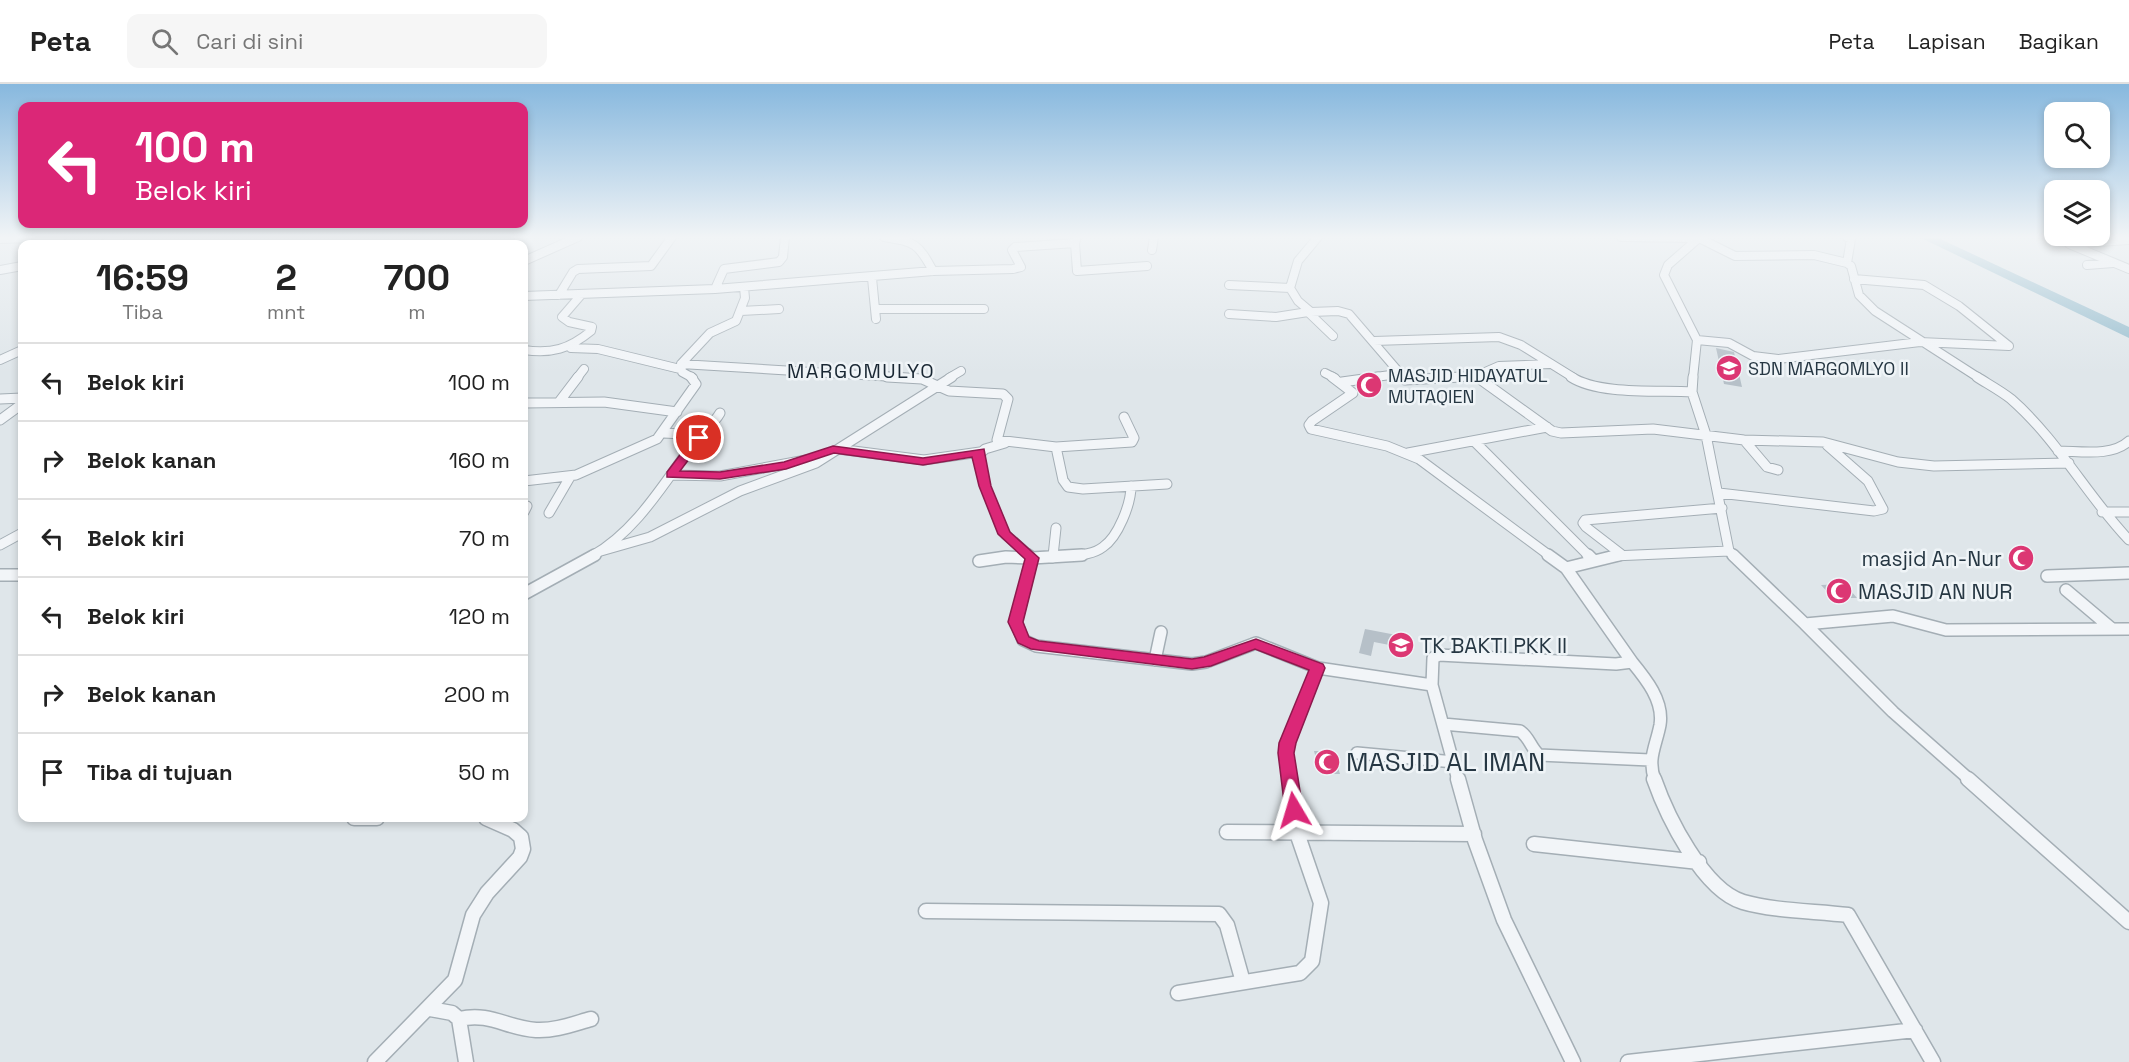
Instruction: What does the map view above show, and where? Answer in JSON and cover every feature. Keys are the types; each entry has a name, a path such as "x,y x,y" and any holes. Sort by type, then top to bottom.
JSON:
{"street":[{"path":"559,295 567,283"},
{"path":"715,289 718,283"},
{"path":"528,296 715,289 806,283"},
{"path":"873,283 876,319"},
{"path":"1292,283 1290,288 1299,306 1333,336"},
{"path":"1670,283 1697,340 1692,392 1706,435 1729,550 1893,712 2129,922"},
{"path":"1855,283 1859,295 1875,311 1920,342 2002,392 2069,463 2102,512 2129,540"},
{"path":"1697,340 1729,343 1753,356 1778,359 1920,342 2008,346 1959,306 1924,285 1896,283"},
{"path":"1229,285 1290,288"},
{"path":"680,366 711,333 736,321 741,311 744,287"},
{"path":"571,348 592,329 562,319 566,310 581,295"},
{"path":"741,311 779,309"},
{"path":"876,309 984,309"},
{"path":"1229,314 1275,317 1308,312 1345,312 1374,341 1405,380 1412,382 1476,376 1547,427 1561,433 1653,429 1744,440 1823,442 1916,465 2069,463"},
{"path":"1374,341 1498,337 1521,345 1574,380 1591,385 1692,392"},
{"path":"528,351 547,354 571,348 598,349 680,366 922,379 949,391 1007,396 996,436 1005,443"},
{"path":"0,360 18,352"},
{"path":"1476,376 1479,372 1494,367 1551,364"},
{"path":"528,482 570,477 657,439 696,384 680,366"},
{"path":"559,402 584,369"},
{"path":"601,551 650,537 740,491 816,463 962,371"},
{"path":"1324,373 1342,382 1352,390 1352,395 1312,421 1309,425 1311,429 1387,446 1407,453 1433,469 1566,568 1654,693 1660,721 1650,760 1654,783 1699,862 1716,886 1730,897 1744,902 1848,915 1933,1062"},
{"path":"1342,382 1398,374"},
{"path":"0,399 18,398"},
{"path":"528,404 604,402 678,412"},
{"path":"0,420 18,407"},
{"path":"528,592 601,551 630,528 700,435 715,422 720,413"},
{"path":"671,475 720,476 786,466 833,449 923,461 958,458 1005,443 1056,447 1132,442 1134,438 1124,417"},
{"path":"1407,453 1547,427"},
{"path":"663,433 700,435"},
{"path":"1744,440 1769,469 1778,470"},
{"path":"1474,441 1592,559"},
{"path":"2058,451 2115,450 2126,446 2129,441"},
{"path":"1719,493 1874,512 1883,509 1878,496 1863,477 1823,442"},
{"path":"1056,447 1063,480 1068,487 1083,489 1167,484"},
{"path":"980,452 978,456 985,486 1005,534 1032,558"},
{"path":"549,513 570,477"},
{"path":"979,561 1092,553 1106,545 1131,494 1131,486"},
{"path":"1621,554 1586,527 1585,520 1722,508"},
{"path":"2102,512 2129,512"},
{"path":"1053,556 1056,528"},
{"path":"0,545 18,535"},
{"path":"1566,568 1592,559 1621,554 1729,550"},
{"path":"1032,558 1016,622 1023,640 1036,646 1192,664 1206,662 1256,643 1318,668 1432,685"},
{"path":"2048,576 2129,573"},
{"path":"0,575 18,576"},
{"path":"2066,590 2111,628"},
{"path":"1805,624 1893,616 1946,630 2129,629"},
{"path":"1155,660 1161,632"},
{"path":"1573,1062 1504,920 1474,834 1432,685 1433,658 1439,655 1616,664 1632,662"},
{"path":"1178,993 1300,973 1312,961 1320,923 1320,903 1297,833 1286,753 1287,743 1318,668"},
{"path":"1443,724 1520,731 1529,737 1533,750 1539,755 1650,760"},
{"path":"1357,753 1454,762"},
{"path":"375,1062 430,1009 457,978 464,944 476,909 483,896 517,862 524,850 523,839 518,833 495,822"},
{"path":"1227,832 1474,834"},
{"path":"1534,844 1699,862"},
{"path":"926,911 1219,914 1227,925 1243,982"},
{"path":"430,1009 452,1013 459,1019 466,1062"},
{"path":"459,1019 476,1014 536,1030 591,1019"},
{"path":"1628,1062 1915,1030"}],"building":[{"name":"SDN MARGOMLYO II","path":"1716,348 1734,352 1742,387 1724,384"},
{"name":"MASJID AN NUR","path":"1845,584 1857,598 1833,598 1821,585"},
{"name":"TK BAKTI PKK II","path":"1365,629 1412,638 1410,649 1374,642 1371,656 1359,653"},
{"name":"MASJID AL IMAN","path":"1314,751 1333,751 1340,774 1320,774"}],"waterway":[{"path":"2023,283 2129,333"}],"place":[{"name":"SDN MARGOMLYO II","path":"1729,368"},
{"name":"MASJID HIDAYATUL MUTAQIEN","path":"1369,385"},
{"name":"masjid An-Nur","path":"2021,558"},
{"name":"MASJID AN NUR","path":"1839,591"},
{"name":"TK BAKTI PKK II","path":"1401,645"},
{"name":"MASJID AL IMAN","path":"1327,762"}],"district":[{"name":"MARGOMULYO","path":"861,371"}],"route":[{"path":"699,438 671,475 720,476 786,466 833,449 923,461 958,458 980,452 978,456 985,486 1005,534 1032,558 1016,622 1018,633 1023,640 1036,646 1192,664 1206,662 1256,643 1318,668 1287,743 1286,753 1294,810"}]}
